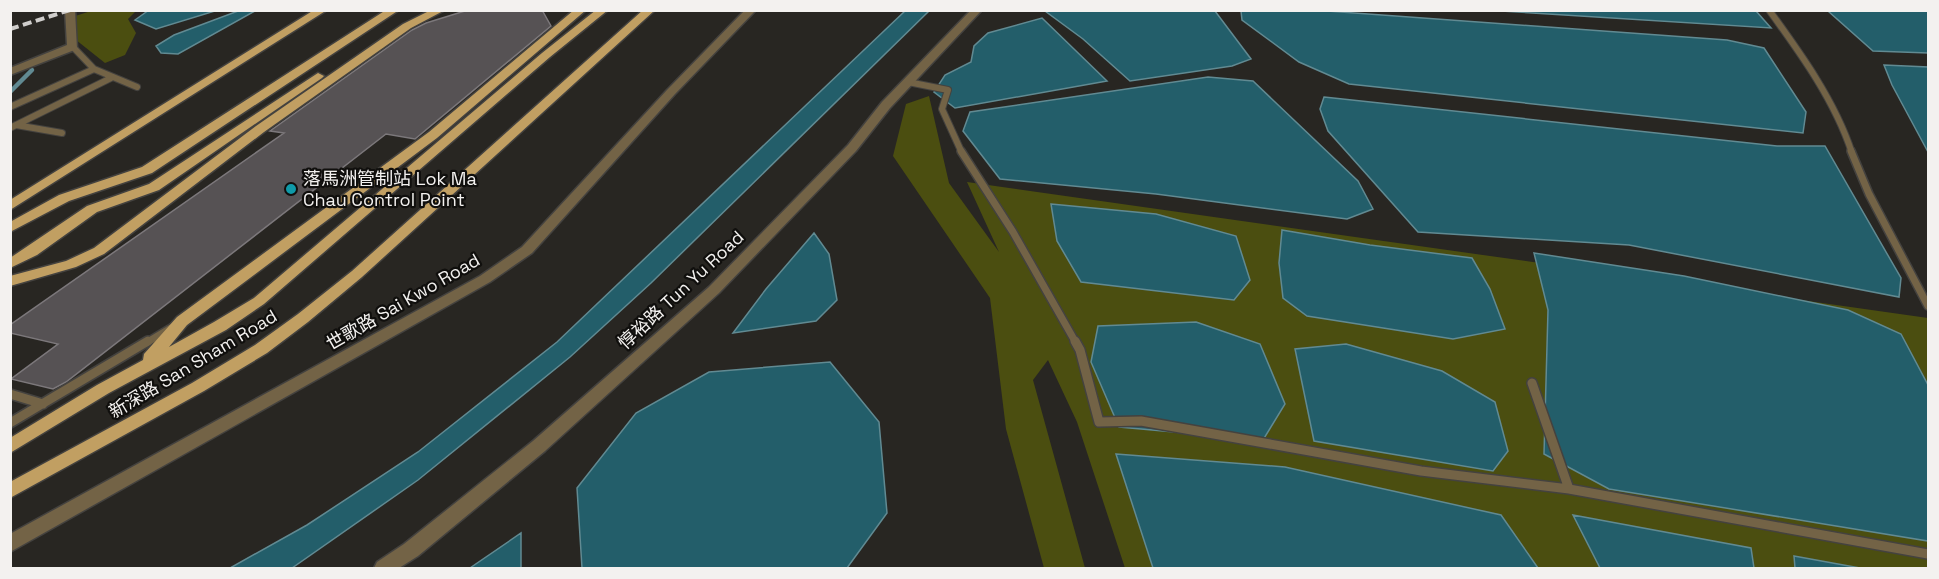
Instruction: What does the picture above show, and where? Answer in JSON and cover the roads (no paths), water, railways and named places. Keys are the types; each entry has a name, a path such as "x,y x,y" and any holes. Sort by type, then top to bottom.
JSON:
{"main road":[{"path":"10,206 322,10"},
{"path":"10,228 64,198 147,170 394,10"},
{"path":"10,264 30,254 103,203 137,195 154,188 414,10"},
{"path":"10,281 71,264 99,251 260,129 387,39 407,26 440,10"},
{"name":"新深路 San Sham Road","path":"144,365 182,321 433,135 581,10"},
{"name":"新深路 San Sham Road","path":"10,447 144,365 220,326 259,301 546,55 603,10"},
{"name":"新深路 San Sham Road","path":"10,491 198,387 261,349 303,318 357,274 650,10"}],"street":[{"path":"10,72 73,47 70,10"},
{"name":"世歌路 Sai Kwo Road","path":"10,544 475,285 527,250 671,92 751,10"},
{"name":"惇裕路 Tun Yu Road","path":"384,568 411,550 539,446 714,290 852,148 886,105 976,10"}],"lane":[{"path":"1769,10 1802,55 1845,132 1869,194 1929,306"},
{"path":"73,47 94,69 137,87"},
{"path":"10,107 94,69"},
{"path":"13,127 111,78"},
{"path":"908,82 948,90 942,109 957,144 1013,232 1080,350 1099,422 1141,421 1421,471 1569,489 1929,554"},
{"path":"13,127 62,133"},
{"path":"10,423 182,321"},
{"path":"1532,383 1569,489"},
{"path":"10,393 43,404"}],"water":[{"path":"149,10 215,11 156,29 135,20"},
{"path":"238,11 255,11 178,54 161,53 156,46 174,35"},
{"path":"905,11 929,11 651,283 570,357 418,480 292,568 230,568 307,525 418,452 557,342"},
{"path":"1045,11 1215,11 1251,59 1232,66 1130,81 1083,39"},
{"path":"1241,11 1327,11 1727,40 1764,48 1806,112 1803,133 1349,84 1299,62 1242,20"},
{"path":"1501,11 1756,11 1771,28"},
{"path":"1828,11 1928,11 1928,53 1873,51"},
{"path":"1042,18 1107,81 955,108 934,92 945,75 971,62 974,46 988,33"},
{"path":"1884,65 1928,67 1928,152 1892,85"},
{"path":"1208,77 1253,81 1358,181 1373,209 1347,219 1156,194 1000,179 963,131 970,112"},
{"path":"1324,97 1777,146 1825,146 1901,278 1899,297 1629,245 1418,232 1328,131 1320,109"},
{"path":"1051,204 1156,214 1236,236 1250,280 1234,300 1081,282 1057,241"},
{"path":"1282,230 1370,245 1472,258 1490,289 1505,329 1453,339 1307,316 1283,298 1279,263"},
{"path":"814,233 829,254 837,300 816,321 733,333 766,289"},
{"path":"1534,253 1684,276 1848,310 1901,334 1928,385 1928,541 1609,489 1544,454 1548,310"},
{"path":"1196,322 1260,344 1285,404 1263,440 1119,427 1091,362 1098,326"},
{"path":"1346,344 1442,371 1495,402 1508,451 1493,471 1314,441 1295,349"},
{"path":"830,362 879,422 887,513 847,568 582,568 577,488 636,413 709,372"},
{"path":"1116,454 1285,467 1501,515 1538,568 1153,568"},
{"path":"1573,515 1751,548 1754,568 1600,568"},
{"path":"521,533 521,568 470,568"},
{"path":"1794,556 1860,568 1795,568"}],"waterway":[{"path":"10,92 32,70"}],"railway":[{"path":"10,29 70,10"}],"place":[{"name":"落馬洲管制站 Lok Ma Chau Control Point","path":"291,189"}]}
